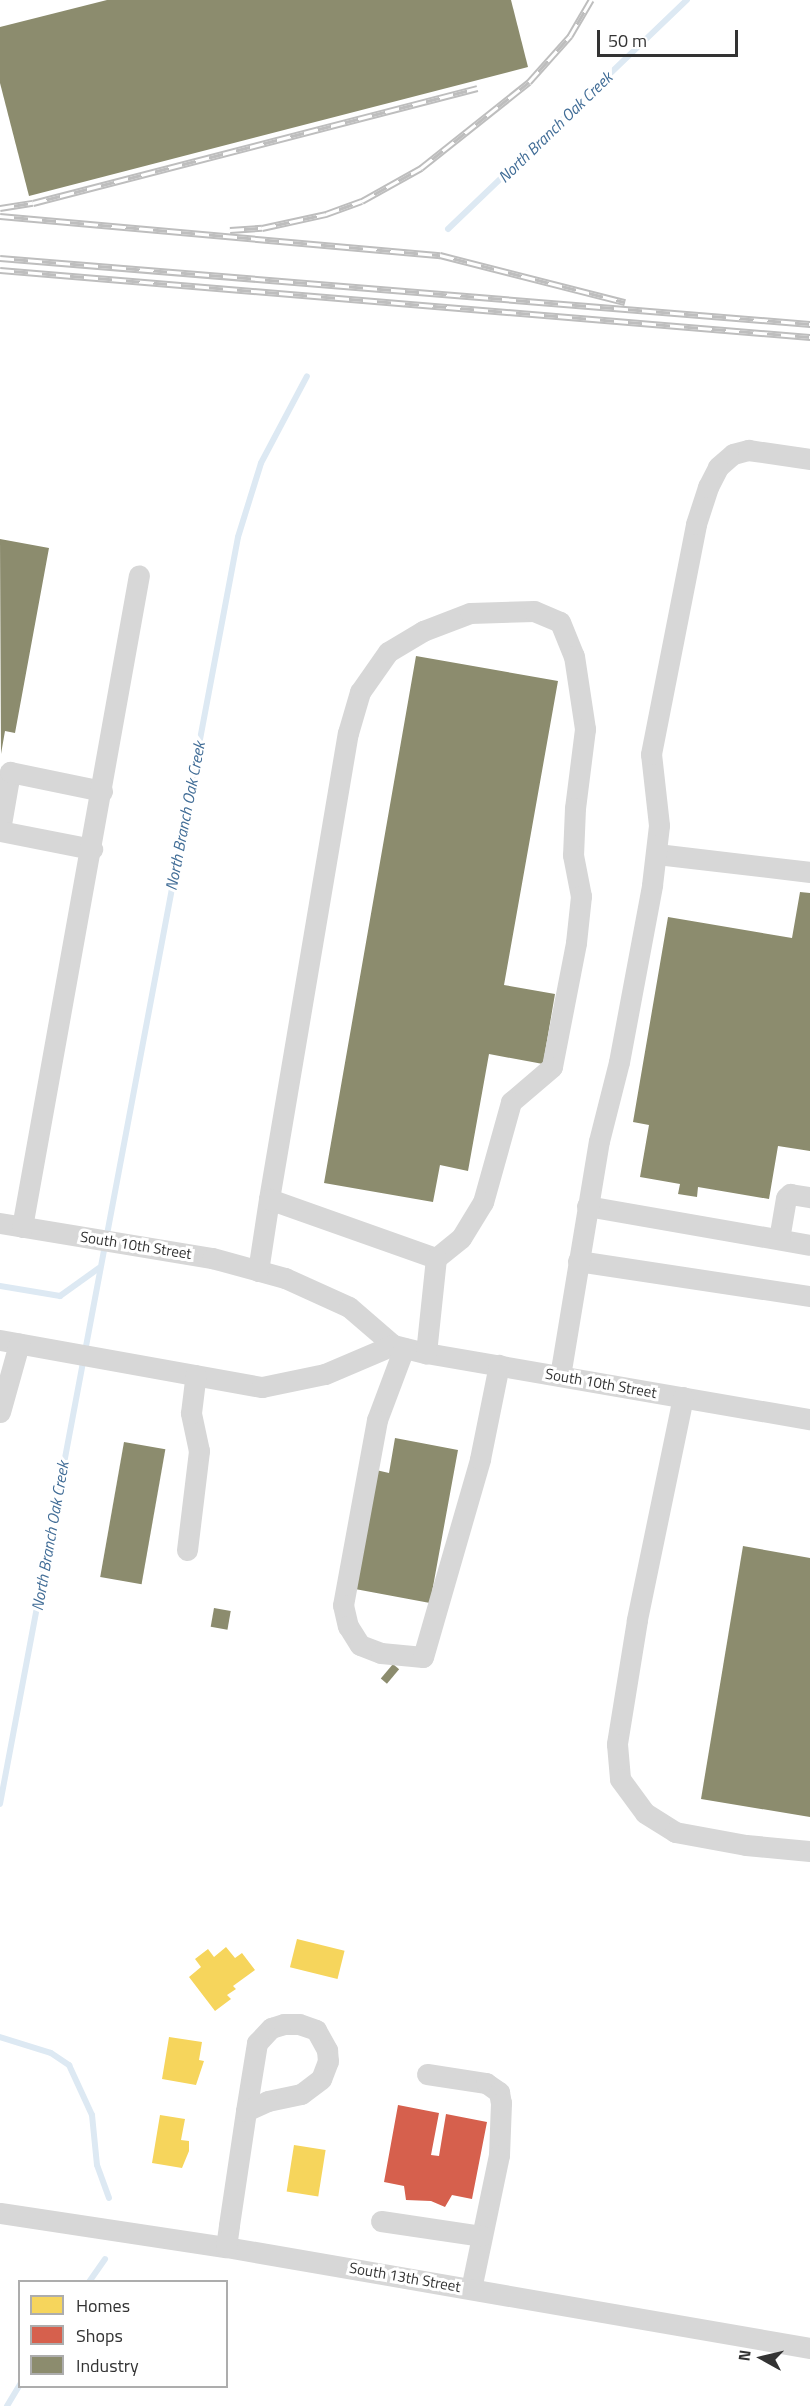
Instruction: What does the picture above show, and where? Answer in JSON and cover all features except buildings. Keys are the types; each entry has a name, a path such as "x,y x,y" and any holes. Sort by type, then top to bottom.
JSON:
{"street":[{"path":"560,1376 587,1206 619,1062 657,854 659,825 651,754 696,524 718,467 733,454 748,450 810,459"},
{"path":"22,1227 92,849 139,575"},
{"path":"258,1271 348,733 360,692 388,652 423,631 470,613 534,611 560,622 574,656 585,729 574,831 573,855 581,896 576,943 552,1067 511,1102 483,1202 461,1238 436,1258 426,1353"},
{"path":"92,849 0,830 10,772 102,791"},
{"path":"657,854 810,872"},
{"path":"779,1239 786,1198 790,1194 810,1197"},
{"path":"269,1199 436,1258"},
{"path":"587,1206 810,1245"},
{"name":"South 10th Street","path":"0,1223 212,1258 285,1278 349,1307 399,1346 426,1353 810,1419"},
{"path":"578,1261 810,1296"},
{"path":"0,1412 9,1342 262,1387 326,1374 399,1346"},
{"path":"399,1346 376,1420 343,1605 348,1626 360,1646 381,1653 423,1657 480,1459 499,1365"},
{"path":"187,1550 199,1451 191,1413 196,1375"},
{"path":"683,1397 637,1620 617,1744 620,1779 645,1813 675,1832 746,1845 810,1851"},
{"path":"226,2247 246,2111 261,2036 284,2024 299,2024 316,2031 327,2050 328,2061 321,2079 301,2094 267,2101 246,2111"},
{"path":"427,2074 486,2084 499,2092 504,2119 471,2289"},
{"name":"South 13th Street","path":"0,2213 226,2247 810,2348"},
{"path":"381,2222 481,2236"}],"waterway":[{"name":"North Branch Oak Creek","path":"448,229 687,0"},
{"name":"North Branch Oak Creek","path":"0,1804 238,537 261,463 307,376"},
{"name":"North Branch Oak Creek","path":"0,1286 60,1296 99,1268"},
{"name":"North Branch Oak Creek","path":"0,2037 51,2053 69,2065 92,2115 97,2165 109,2198"},
{"name":"North Branch Oak Creek","path":"90,2280 105,2259"},
{"name":"North Branch Oak Creek","path":"7,2406 18,2387"}],"railway":[{"path":"230,230 262,228 326,214 362,201 421,168 529,82 570,36 591,0"},
{"path":"0,208 33,203 477,88"},
{"path":"0,216 440,255 625,302"},
{"path":"0,258 810,324"},
{"path":"0,270 810,337"}]}
